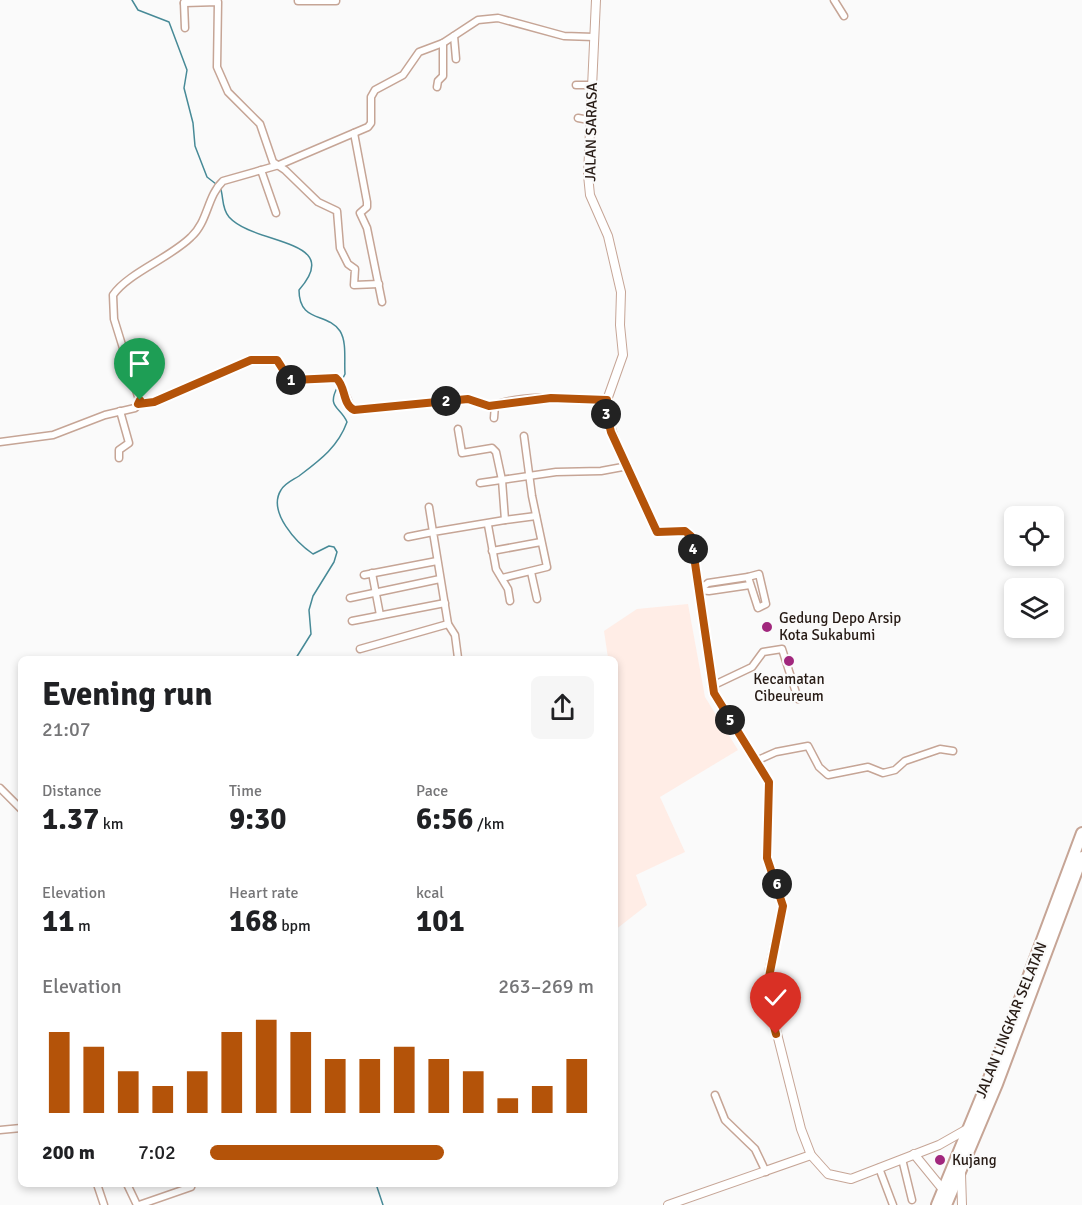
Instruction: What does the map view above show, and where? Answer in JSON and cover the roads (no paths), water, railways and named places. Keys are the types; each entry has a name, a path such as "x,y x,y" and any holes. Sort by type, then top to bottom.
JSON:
{"main road":[{"name":"JALAN LINGKAR SELATAN","path":"946,1197 969,1128 1004,1042 1082,833"},
{"name":"JALAN LINGKAR SELATAN","path":"937,1205 946,1197 961,1172 1001,1075 1082,857"}],"street":[{"name":"JALAN SARASA","path":"596,0 589,120 590,195 608,236 621,292 622,364 607,400"},
{"path":"834,0 844,15"},
{"path":"185,28 185,1 218,2 217,67 230,96 260,124 271,159 318,202 337,211 340,248 348,264 355,269 354,285 380,284"},
{"path":"298,1 336,2"},
{"path":"138,404 140,400 114,320 113,295 132,277 153,266 191,237 203,223 217,188 223,181 279,165 370,126 371,97 375,90 403,75 419,52 443,43 478,20 498,18 564,36 594,37"},
{"path":"454,36 456,59"},
{"path":"437,87 438,81 443,76 443,43"},
{"path":"576,85 591,85"},
{"path":"579,118 589,120"},
{"path":"354,133 367,202 367,207 360,213 367,228 382,302"},
{"path":"261,170 276,213"},
{"path":"0,442 52,435 138,404 154,402 251,360 264,358 277,360 289,379 336,378 352,410 468,399 483,405 551,398 607,400 607,419 657,532 685,531 689,534 712,687 720,707 758,760 769,782 767,858 783,906 769,972 769,1002 801,1129 811,1155 824,1171 842,1179 855,1178 939,1145 969,1128"},
{"path":"494,418 495,405"},
{"path":"119,458 119,450 129,444 120,411"},
{"path":"458,429 462,453 492,448 494,450 502,480 505,520"},
{"path":"502,578 546,567 524,436"},
{"path":"480,483 556,472 601,471 628,466"},
{"path":"429,507 448,624 455,635 458,656"},
{"path":"408,537 536,516"},
{"path":"488,525 492,551 508,589 510,601"},
{"path":"492,551 541,542"},
{"path":"364,575 437,561"},
{"path":"531,572 537,599"},
{"path":"372,573 380,615"},
{"path":"699,590 708,583 748,577 758,573 765,607 756,606 748,577"},
{"path":"350,598 440,579"},
{"path":"699,590 709,591 750,585"},
{"path":"352,621 445,603"},
{"path":"360,649 448,624"},
{"path":"712,687 752,667 763,652 782,649 798,699"},
{"path":"758,760 776,752 808,746 819,767 828,775 872,767 883,772 895,770 906,761 940,749 953,751"},
{"path":"0,788 18,806"},
{"path":"715,1095 729,1126 755,1149 766,1172"},
{"path":"0,1130 18,1128"},
{"path":"914,1154 946,1197"},
{"path":"668,1205 811,1155"},
{"path":"902,1159 912,1200"},
{"path":"879,1168 893,1205"},
{"path":"961,1172 962,1205"},
{"path":"98,1187 104,1205"},
{"path":"129,1187 138,1205 190,1187"}],"waterway":[{"path":"132,0 138,10 169,22 187,70 184,88 193,123 195,146 207,177 216,184"},
{"path":"220,187 225,210 229,217 241,226 291,245 304,252 311,261 310,273 299,290 300,300 309,312 335,325 340,331 345,352 345,374 342,380"},
{"path":"297,656 311,634 309,610 313,596 334,562 337,552 334,547 329,546 313,554 306,549 286,526 278,508 278,499 285,485 321,458 339,439 347,422 334,403 333,399 338,386"},
{"path":"377,1187 383,1205"}],"place":[{"name":"Gedung Depo Arsip Kota Sukabumi","path":"767,627"},
{"name":"Kecamatan Cibeureum","path":"789,661"},
{"name":"Kujang","path":"940,1160"}]}
